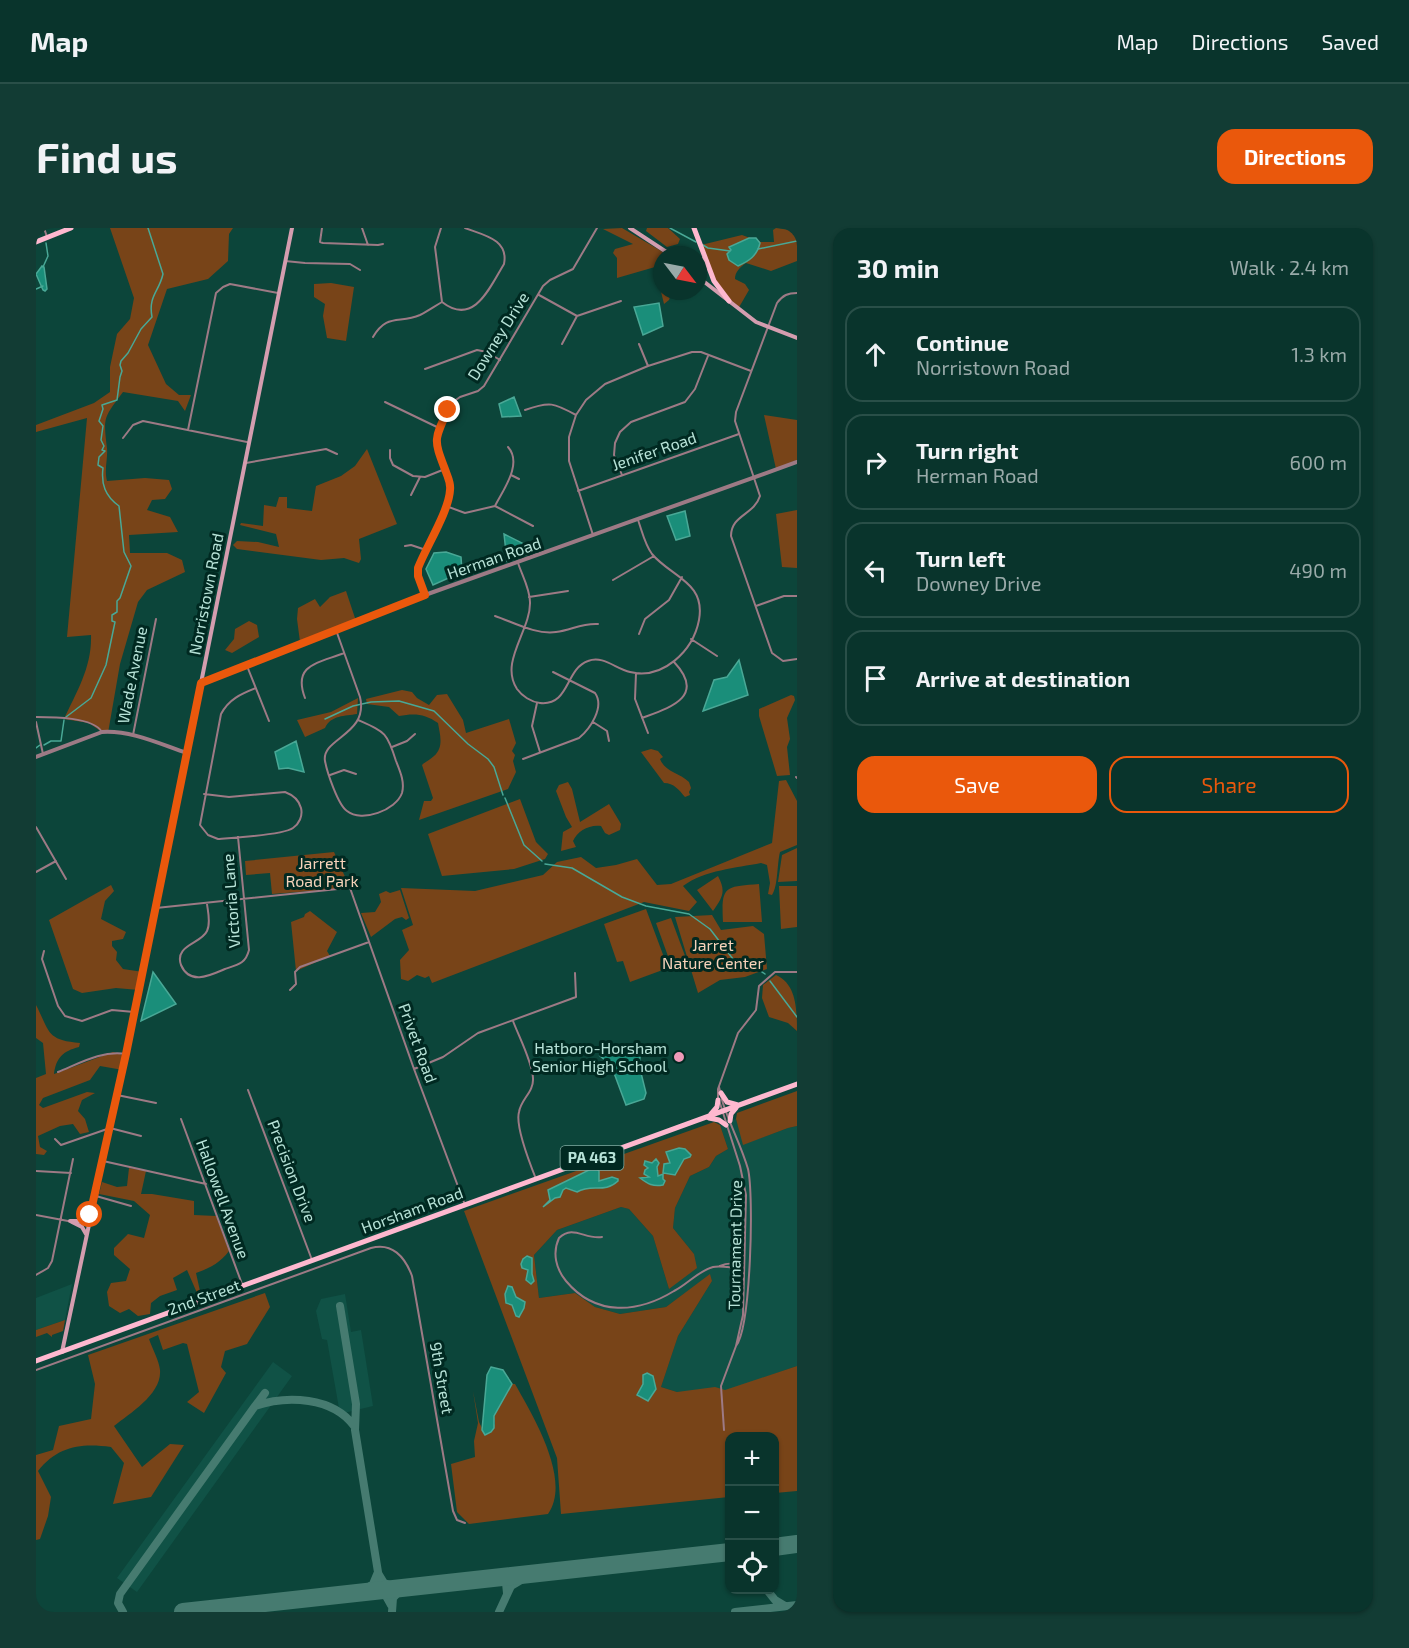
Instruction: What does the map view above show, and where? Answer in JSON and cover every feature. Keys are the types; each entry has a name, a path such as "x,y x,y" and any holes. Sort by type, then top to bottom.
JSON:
{"main road":[{"path":"36,242 71,228"},
{"name":"Norristown Road","path":"62,1352 156,908 292,228"},
{"path":"630,228 657,246"},
{"path":"694,228 700,246"},
{"path":"707,263 718,287 729,301"},
{"path":"707,283 750,317 797,338"},
{"name":"Horsham Road","path":"36,1361 797,1084"},
{"path":"720,1090 726,1102 739,1105"},
{"path":"705,1118 716,1109 718,1100"},
{"path":"705,1118 728,1123 732,1112 739,1105"},
{"path":"70,1221 86,1221 92,1212"},
{"path":"70,1221 83,1228 86,1238"}],"street":[{"path":"44,228 48,237"},
{"path":"322,228 321,242 383,244"},
{"path":"362,228 368,245"},
{"path":"441,228 435,248 442,302 458,311 476,305 483,299 504,264 504,250 501,244 492,238 465,228"},
{"name":"Downey Drive","path":"439,428 453,402 482,388 547,282 573,269 597,228"},
{"path":"285,261 350,264 360,270"},
{"path":"188,430 216,293 230,284 278,292"},
{"path":"797,293 788,293 781,298 735,417 760,492 758,501 752,510 732,526 731,536 772,653 783,661 797,659"},
{"path":"539,295 577,316"},
{"path":"562,344 577,316 621,301"},
{"path":"373,337 380,326 386,322 419,315 442,302"},
{"path":"639,344 648,366"},
{"path":"425,369 477,350 487,352 500,360"},
{"path":"593,535 571,474 568,449 570,431 576,415 586,400 605,384 648,366 692,352 701,352 751,371"},
{"path":"622,475 614,451 620,432 631,422 685,402 695,389 708,355"},
{"path":"385,402 439,428 436,445 450,486 446,506 417,572 425,595"},
{"path":"525,410 552,403 576,415"},
{"path":"123,438 133,425 140,422 248,442"},
{"name":"Jenifer Road","path":"578,491 739,434"},
{"path":"495,506 511,475 514,459 508,447"},
{"path":"244,463 326,449 337,454"},
{"path":"390,450 393,465 420,477 445,470"},
{"name":"Herman Road","path":"201,683 425,595 797,462"},
{"path":"511,475 519,479"},
{"path":"411,495 420,477"},
{"path":"446,506 465,513 495,506 532,526"},
{"path":"518,563 529,597 530,609 512,662 514,684 520,692 537,703 548,703 560,697 578,667 593,660 600,660 636,674 657,672 675,662 691,639 698,625 699,605 694,591 682,577 654,556 638,520"},
{"path":"405,546 411,545 426,550"},
{"path":"613,580 654,556"},
{"path":"639,634 645,619 669,600 682,577"},
{"path":"529,597 568,591"},
{"path":"756,606 783,596 797,596"},
{"path":"495,616 543,633 553,633 585,623 598,624"},
{"name":"Wade Avenue","path":"133,735 156,619"},
{"path":"336,630 361,704 358,720 348,733 327,750 325,760 341,805 350,813 367,815 390,807 399,799 403,788 387,737 381,731 358,720"},
{"path":"691,639 717,656"},
{"path":"305,698 300,683 304,671 344,653"},
{"path":"642,718 675,706 684,696 686,682 675,662"},
{"path":"247,666 268,721"},
{"path":"523,759 576,740 592,721 598,708 597,696 593,692 553,672"},
{"path":"636,674 635,699 648,733"},
{"path":"204,794 230,798 285,792 293,795 298,802 301,816 298,824 292,829 215,839 202,829 199,822 204,794 221,714 233,698 256,688"},
{"path":"537,703 532,726 540,753"},
{"path":"36,717 89,723 99,727 102,732"},
{"path":"592,721 607,731 609,741"},
{"path":"36,722 43,754"},
{"path":"36,757 102,732 133,735 187,753"},
{"path":"392,747 404,743 415,734"},
{"path":"330,775 344,770 357,774"},
{"path":"36,827 66,879"},
{"name":"Victoria Lane","path":"207,904 209,924 206,933 188,945 180,957 185,971 198,978 241,963 247,956 250,946 238,837"},
{"path":"36,872 56,861"},
{"path":"156,908 357,887"},
{"name":"Privet Road","path":"350,888 465,1205"},
{"path":"290,990 296,984 295,972 300,967 369,942"},
{"path":"44,951 42,959 51,987 59,1009 65,1016 82,1021 112,1010 134,1012"},
{"path":"724,1111 718,1100 720,1090 736,1037 756,1010 759,986 775,972 797,972"},
{"path":"414,1069 444,1057 478,1033 576,997 575,973"},
{"path":"513,1020 532,1074 531,1091 520,1107 518,1118 527,1155 536,1179"},
{"path":"58,1072 104,1054 115,1052 126,1054"},
{"name":"Precision Drive","path":"248,1090 312,1260"},
{"path":"720,1090 724,1111"},
{"path":"117,1095 156,1103"},
{"name":"Tournament Drive","path":"724,1111 746,1195 743,1315 736,1346 721,1386 724,1430"},
{"name":"Hallowell Avenue","path":"181,1119 243,1286"},
{"name":"Tournament Drive","path":"728,1123 747,1169 751,1192 746,1314 741,1337 736,1346"},
{"path":"55,1139 61,1145 110,1128 141,1136"},
{"path":"36,1275 44,1272 51,1265 73,1159"},
{"path":"103,1161 206,1184"},
{"path":"36,1171 71,1173"},
{"path":"95,1196 131,1206"},
{"path":"36,1215 89,1226"},
{"path":"602,1237 590,1238 576,1231 569,1231 559,1238 555,1253 560,1272 568,1282 589,1299 612,1308 626,1309 651,1301 673,1292 702,1272 720,1267 722,1264 743,1266"},
{"name":"2nd Street","path":"36,1370 380,1245"},
{"name":"9th Street","path":"380,1245 396,1252 407,1265 412,1276 453,1510 457,1520 465,1523"},
{"path":"732,1264 743,1256"},
{"path":"720,1267 740,1268 743,1266"},
{"path":"731,1268 743,1275"}],"shaded area":[{"path":"749,238 756,238 760,243 759,248 752,258 738,266 729,260 727,254 731,250 729,247"},
{"path":"42,266 47,289 45,291 36,274"},
{"path":"659,303 663,326 643,335 634,307"},
{"path":"514,397 521,416 502,417 499,404"},
{"path":"685,511 690,536 676,540 667,516"},
{"path":"504,534 538,551 507,561"},
{"path":"446,552 461,557 462,572 433,585 426,569 434,553"},
{"path":"739,660 748,695 703,711 714,680 727,677"},
{"path":"296,741 304,772 288,768 279,769 275,752"},
{"path":"153,972 176,1004 141,1021"},
{"path":"625,1045 634,1045 640,1057 639,1065 646,1093 644,1099 626,1105 611,1065 600,1056"},
{"path":"736,1119 744,1144 797,1126 797,1366 725,1391 677,1392 661,1387 678,1336 712,1281 710,1275 666,1307 620,1314 595,1307 575,1293 539,1298 534,1255 557,1230 621,1207 629,1209 653,1236 669,1289 694,1254 673,1228 675,1208 690,1176 709,1167 716,1156 728,1149 720,1125"},
{"path":"679,1148 685,1149 691,1155 690,1157 684,1159 675,1175 663,1173 664,1164 670,1163 666,1152"},
{"path":"656,1159 659,1163 658,1176 663,1174 665,1181 663,1185 656,1186 640,1178 649,1177 644,1174 648,1168 644,1165 645,1161 652,1163"},
{"path":"593,1168 599,1171 599,1181 612,1177 618,1181 608,1187 588,1188 577,1192 566,1188 560,1197 543,1207 550,1200 548,1190"},
{"path":"527,1256 532,1258 534,1281 531,1284 526,1280 528,1270 522,1268 521,1264"},
{"path":"72,1284 65,1320 36,1330 36,1298"},
{"path":"508,1286 512,1287 516,1297 525,1302 519,1317 516,1316 512,1305 506,1303 505,1294"},
{"path":"345,1294 351,1332 361,1330 373,1406 340,1414 327,1340 322,1339 316,1311 321,1299"},
{"path":"273,1362 292,1376 137,1592 117,1578"},
{"path":"491,1367 503,1370 512,1384 494,1416 494,1428 485,1435 482,1430 487,1375"},
{"path":"647,1373 653,1376 656,1389 648,1401 637,1395 643,1384 643,1375"}],"green space":[{"path":"110,228 233,228 229,234 228,261 208,279 167,289 148,345 166,384 179,395 191,395 185,411 178,401 123,392 106,418 107,481 145,478 169,480 172,489 165,499 152,500 147,510 170,517 178,532 129,535 130,553 167,553 182,560 185,572 147,590 138,602 120,664 108,733 102,732 89,723 64,719 83,678 91,647 91,635 67,637 87,418 36,432 36,425 94,403 110,392 110,367 117,334 130,319 134,298"},
{"path":"622,228 653,246 653,268 617,278 617,258 613,253 615,249 633,244 603,229"},
{"path":"647,228 668,228 680,239 678,244 666,246 646,231"},
{"path":"776,228 797,231 797,261 771,271 746,263 742,266 735,279 745,284 749,290 738,309 714,281 707,262 707,246 701,245 742,235 761,242 774,242 773,230"},
{"path":"331,283 354,287 346,341 327,338 323,316 325,304 314,297 314,284"},
{"path":"764,415 797,420 797,460 776,469"},
{"path":"367,449 397,524 359,539 361,559 359,563 344,558 321,560 237,549 233,545 237,541 258,542 279,547 276,534 240,525 241,523 263,526 264,505 276,507 279,497 287,497 287,508 312,511 316,486 341,476 355,466"},
{"path":"797,510 797,568 782,567 776,514"},
{"path":"346,591 356,621 300,642 298,608 315,599 320,607 330,597"},
{"path":"249,621 257,625 259,637 232,653 225,650 234,639 235,629"},
{"path":"402,690 412,692 429,705 437,695 447,694 463,720 466,733 509,719 516,743 512,751 515,755 513,761 516,772 508,789 419,820 424,801 431,801 433,798 422,765 439,749 438,723 420,715 399,716 389,707 367,704 366,699"},
{"path":"791,695 795,700 787,718 790,739 787,747 790,775 777,776 759,716 759,709"},
{"path":"358,698 357,714 335,718 325,728 305,737 297,720 331,712"},
{"path":"651,749 658,751 663,757 660,759 665,767 689,782 690,795 685,797 678,789 664,783 641,752"},
{"path":"786,780 797,801 797,845 780,852 772,895 768,894 770,883 767,865 761,863 721,870 701,876 683,886 697,902 689,911 644,902 432,983 429,976 425,978 417,975 408,981 401,979 400,960 409,950 402,930 413,925 401,888 475,891 543,875 557,862 581,857 596,868 637,859 657,885 671,884 772,843 779,781"},
{"path":"568,782 572,789 580,822 609,804 621,824 620,830 609,835 601,826 588,827 575,837 573,841 576,847 561,851 563,832 572,827 556,791 559,785"},
{"path":"520,799 536,842 548,854 545,859 514,869 442,876 428,834"},
{"path":"797,848 797,881 778,882 782,855"},
{"name":"Jarrett Road Park","path":"334,852 350,888 272,894 270,873 246,875 245,861"},
{"path":"718,876 722,894 713,911 697,890"},
{"path":"759,884 762,922 723,922 723,901 728,890 739,886"},
{"path":"111,885 114,891 105,901 101,919 126,932 123,939 112,941 112,946 117,952 116,960 123,969 143,972 139,990 116,988 82,993 73,989 49,920"},
{"path":"779,886 797,886 797,927 781,929"},
{"path":"400,890 409,918 395,919 371,937 361,913 375,912 381,902 379,894"},
{"path":"646,909 668,968 630,982 623,961 617,962 604,924"},
{"path":"310,911 337,932 327,951 330,956 296,971 291,922 304,917"},
{"name":"Jarret Nature Center","path":"712,915 721,930 753,926 764,934 767,969 745,977 720,980 698,993 675,917"},
{"path":"671,918 688,964 673,970 656,923"},
{"path":"776,975 783,979 792,991 796,1007 797,1031 788,1023 769,1017 762,998 763,985"},
{"path":"36,1005 50,1033 61,1040 80,1043 79,1047 61,1056 54,1074 113,1052 126,1056 123,1070 100,1066 90,1080 43,1098 39,1105 43,1108 87,1092 95,1093 82,1100 78,1111 85,1119 89,1132 80,1134 73,1124 60,1126 38,1136 40,1147 47,1151 44,1155 36,1154 36,1078 46,1074 43,1043 36,1038"},
{"path":"797,1091 797,1126 743,1145 736,1119 737,1113"},
{"path":"714,1122 720,1125 728,1149 716,1156 709,1167 690,1176 675,1208 673,1228 694,1254 697,1268 669,1289 653,1236 629,1209 621,1207 557,1230 534,1255 539,1298 575,1293 595,1307 620,1314 666,1307 710,1274 712,1281 678,1336 661,1387 677,1392 715,1387 725,1390 797,1366 797,1491 779,1493 779,1432 725,1432 725,1497 561,1514 557,1458 464,1211"},
{"path":"129,1168 146,1171 141,1194 194,1201 194,1215 216,1216 229,1251 214,1265 196,1273 200,1291 197,1293 187,1270 173,1278 177,1290 160,1296 151,1303 150,1314 138,1316 129,1309 120,1313 109,1306 107,1292 111,1283 126,1281 130,1269 114,1255 114,1248 128,1234 144,1238 150,1215 134,1201 99,1194 102,1182 117,1187 127,1186"},
{"path":"265,1293 270,1307 247,1344 225,1351 221,1367 226,1373 204,1413 187,1402 199,1392 187,1344 183,1343 163,1350 158,1335 149,1339 160,1370 156,1387 144,1402 114,1426 142,1467 170,1444 184,1445 151,1497 113,1504 124,1463 111,1447 80,1446 62,1451 38,1471 51,1497 48,1516 40,1539 36,1540 36,1455 53,1450 59,1426 91,1419 95,1384 88,1355"},
{"path":"65,1320 63,1331 52,1337 47,1333 36,1337 36,1330"},
{"path":"512,1384 515,1384 523,1397 547,1448 556,1484 554,1500 548,1514 469,1524 457,1512 451,1464 475,1457 474,1441 478,1423 473,1391 479,1422 485,1434 495,1424 494,1416"}],"waterway":[{"path":"66,717 91,698 106,665 115,622 112,621 112,615 117,612 117,601 131,566 124,552 119,506 107,494 103,484 103,468 98,465 99,457 105,451 102,450 104,446 101,440 103,426 99,421 102,405 117,400 122,371 121,361 141,329 152,317 151,304 163,274 148,228"},
{"path":"670,228 696,242"},
{"path":"758,249 797,241"},
{"path":"43,267 48,256 46,243"},
{"path":"703,245 708,248 730,251"},
{"path":"36,289 43,286"},
{"path":"325,719 353,706 371,702 399,701 434,711 468,744 488,759 494,767 503,795"},
{"path":"44,745 51,741 61,741 64,720"},
{"path":"36,748 40,745"},
{"path":"505,798 524,845 542,861"},
{"path":"545,864 572,868 622,897 646,906 689,914 710,929 733,959 749,963 765,974"},
{"path":"770,981 797,1017"}],"taxiway":[{"path":"340,1306 356,1404 355,1430 378,1572 373,1584 362,1592"},
{"path":"256,1405 265,1393"},
{"path":"123,1612 118,1603 120,1594 255,1406 281,1400 309,1401 334,1409 354,1426"},
{"path":"378,1573 384,1583 400,1588"},
{"path":"499,1612 511,1586 531,1574"},
{"path":"497,1577 506,1583 507,1593"},
{"path":"392,1612 393,1598 402,1588"},
{"path":"375,1591 386,1596 391,1605"},
{"path":"770,1594 785,1606"},
{"path":"244,1612 250,1605"},
{"path":"735,1612 797,1605"},
{"path":"232,1607 241,1612"}],"runway":[{"path":"779,1546 797,1544"},
{"path":"183,1612 725,1553"}],"place":[{"name":"Hatboro-Horsham Senior High School","path":"679,1057"}],"route":[{"path":"90,1215 126,1054 201,683 425,595 418,576 418,568 450,495 450,482 436,445 439,428 448,410"}]}
